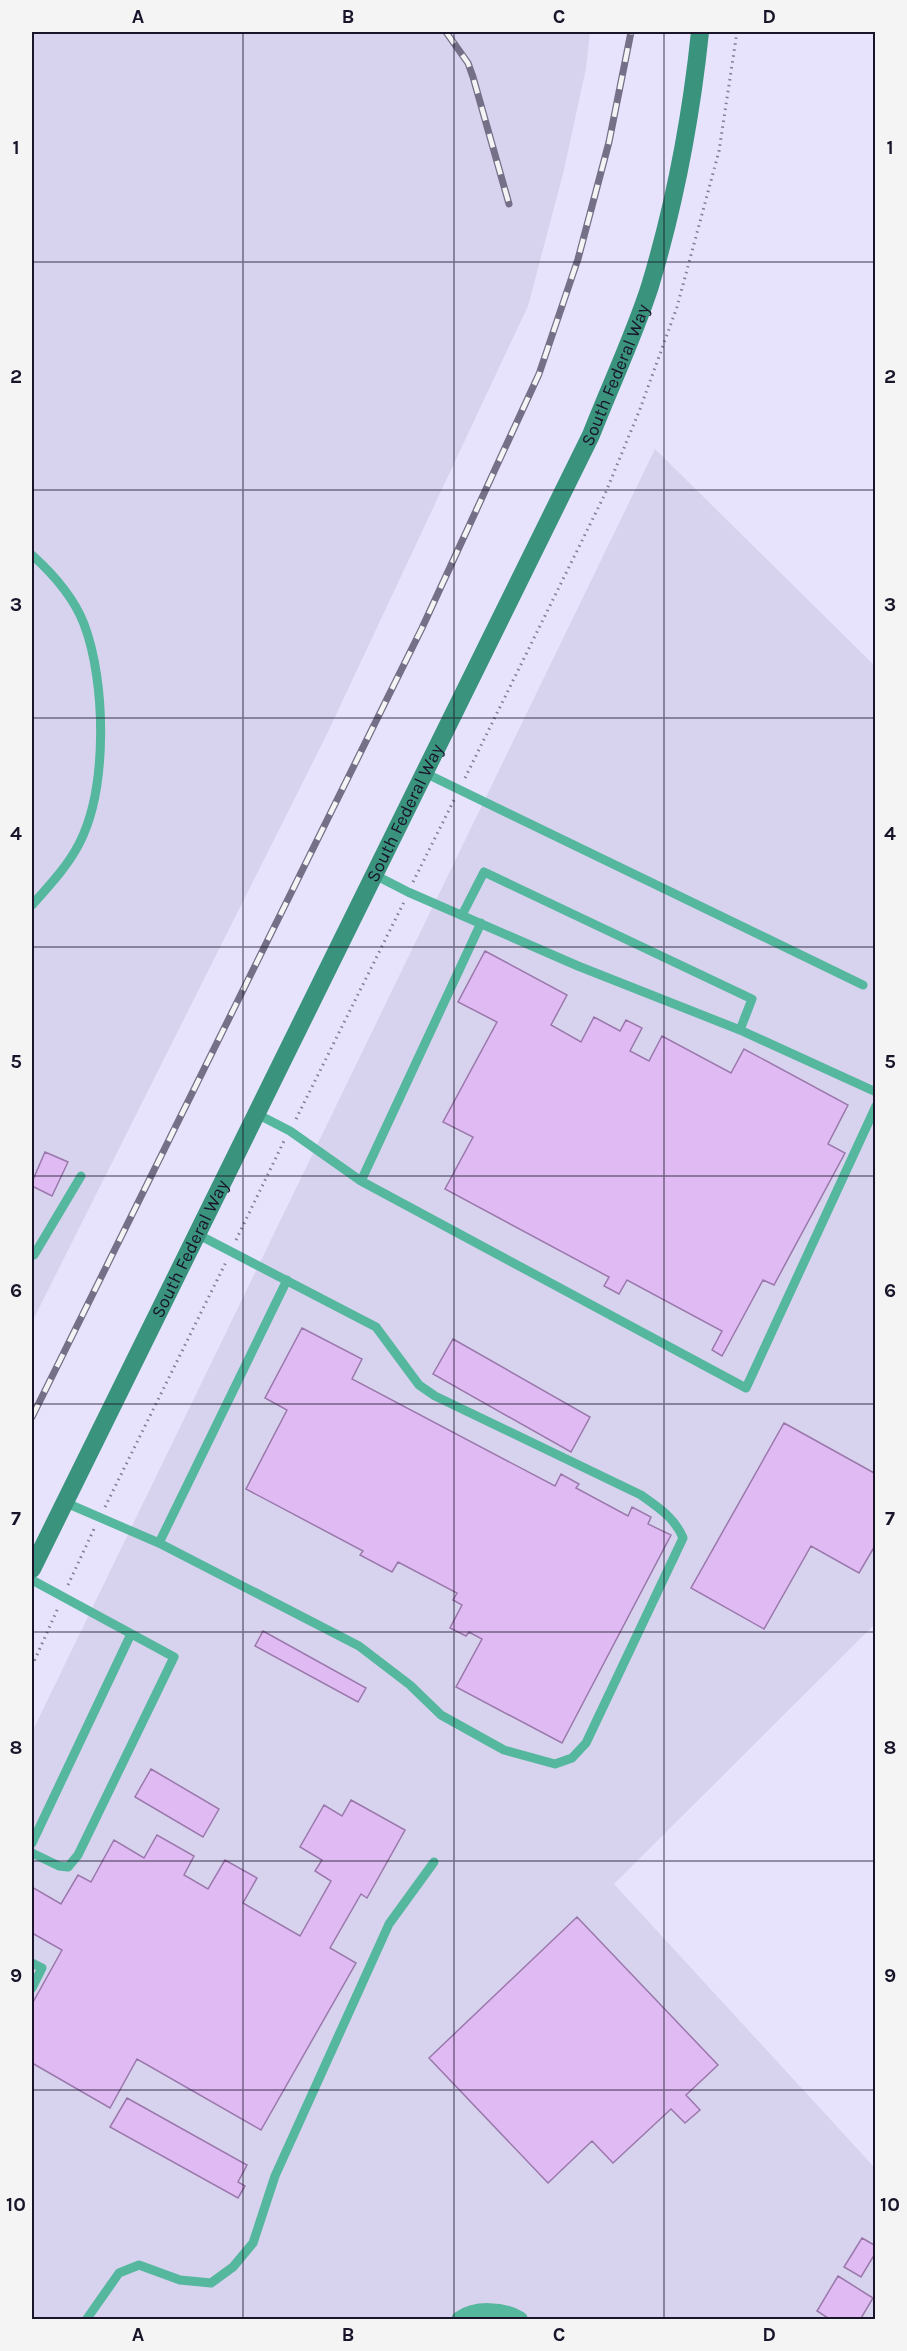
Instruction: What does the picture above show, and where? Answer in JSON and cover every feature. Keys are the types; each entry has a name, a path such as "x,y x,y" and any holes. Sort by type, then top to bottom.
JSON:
{"main road":[{"name":"South Federal Way","path":"32,1569 591,435 649,288 674,197 693,98 700,32"}],"street":[{"path":"460,2319 468,2314 489,2313 511,2314 519,2319"}],"lane":[{"path":"32,555 61,586 83,621 95,658 99,693 100,756 92,812 80,843 63,869 32,905"},
{"path":"425,773 863,985"},
{"path":"462,915 484,872 752,999 740,1030"},
{"path":"375,875 408,892 578,966 740,1030 876,1092"},
{"path":"361,1181 481,923"},
{"path":"257,1114 290,1131 361,1181 746,1388 876,1106"},
{"path":"32,1256 81,1176"},
{"path":"64,1502 159,1544 360,1646 410,1685 441,1715 504,1750 555,1764 572,1758 586,1743 683,1538 678,1527 664,1512 641,1495 435,1396 419,1385 376,1327 197,1234"},
{"path":"159,1544 287,1280"},
{"path":"32,1580 174,1657 78,1855 68,1867 59,1866 32,1853"},
{"path":"32,1843 131,1634"},
{"path":"86,2319 119,2273 138,2265 180,2280 212,2283 233,2267 253,2243 275,2176 389,1924 434,1862"},
{"path":"32,1962 42,1968 32,1988"}],"path":[{"path":"32,1666 99,1518 605,494 640,409 677,307 719,151 737,32"}],"shaded area":[{"path":"32,32 590,32 586,68 564,170 528,306 326,736 32,1322"},
{"path":"655,449 875,666 876,1623 614,1884 875,2168 875,2319 32,2319 32,1732"}],"building":[{"path":"485,951 567,995 551,1025 581,1042 594,1017 620,1031 626,1020 642,1028 630,1051 649,1061 662,1036 731,1073 744,1049 848,1105 828,1144 845,1153 774,1285 763,1280 722,1356 712,1350 722,1331 627,1280 619,1294 604,1286 609,1277 445,1189 473,1137 443,1122 497,1022 458,1002"},
{"path":"45,1152 68,1162 52,1196 32,1186"},
{"path":"302,1328 362,1359 352,1379 555,1486 561,1474 579,1484 576,1488 628,1516 632,1507 651,1517 648,1524 671,1535 562,1743 456,1687 482,1639 469,1632 466,1636 450,1628 462,1605 453,1600 457,1593 398,1562 392,1572 360,1555 363,1551 246,1489 287,1410 265,1398"},
{"path":"453,1339 590,1417 571,1452 433,1374"},
{"path":"784,1423 876,1474 876,1544 859,1573 811,1546 764,1629 691,1588"},
{"path":"263,1631 366,1688 358,1702 255,1646"},
{"path":"151,1769 219,1809 203,1837 135,1797"},
{"path":"351,1800 405,1830 367,1898 361,1894 330,1948 356,1963 261,2130 137,2059 110,2108 32,2063 32,2004 62,1950 32,1933 32,1887 61,1904 78,1875 91,1882 114,1840 144,1858 157,1835 194,1856 184,1875 208,1889 225,1860 257,1878 243,1903 300,1936 331,1881 315,1871 322,1860 300,1847 324,1805 342,1816"},
{"path":"577,1917 718,2065 686,2095 700,2110 685,2123 671,2109 613,2163 592,2141 548,2183 429,2058"},
{"path":"127,2098 247,2165 238,2182 245,2186 238,2198 110,2127"},
{"path":"862,2238 876,2246 876,2252 861,2277 844,2267"},
{"path":"838,2276 873,2298 860,2320 831,2320 817,2311"}],"railway":[{"path":"446,32 468,63 509,204"},
{"path":"32,1417 422,628 539,374 578,259 609,142 631,32"}]}
